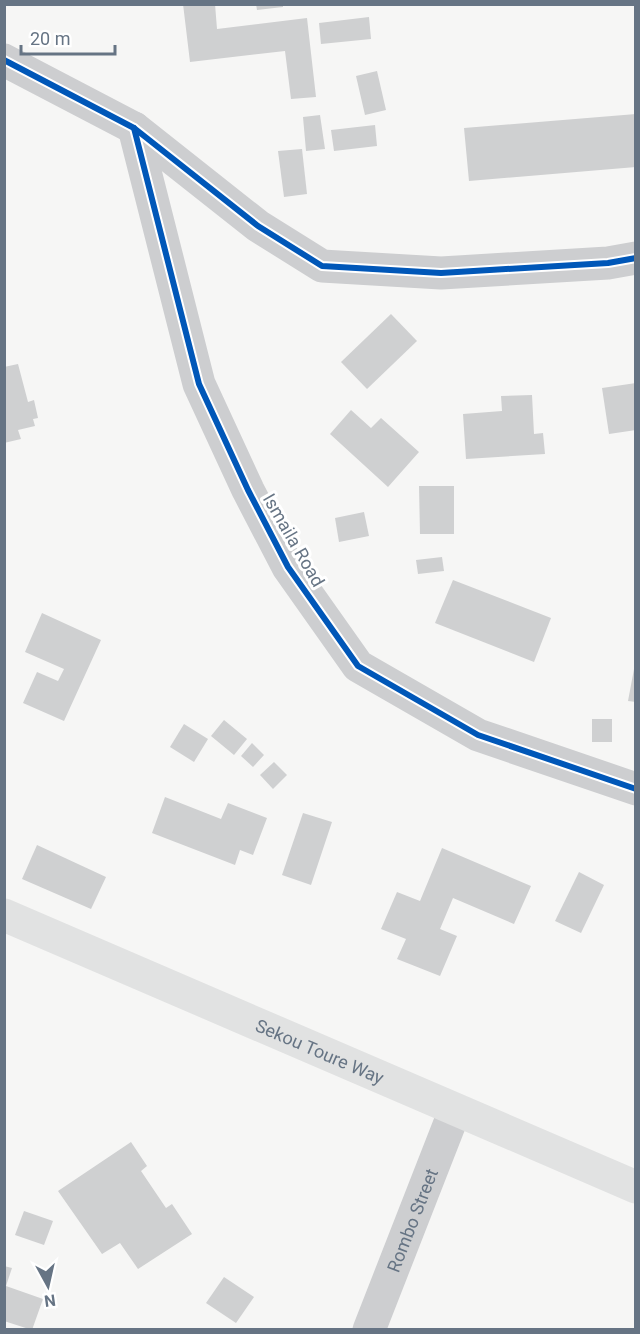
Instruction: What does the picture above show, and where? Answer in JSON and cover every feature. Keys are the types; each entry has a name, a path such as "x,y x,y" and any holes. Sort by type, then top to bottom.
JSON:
{"street":[{"path":"4,60 134,128 258,226 322,266 441,273 608,263 636,258"},
{"name":"Ismaila Road","path":"134,128 199,384 248,490 288,567 358,666 478,735 636,789"},
{"name":"Sekou Toure Way","path":"4,915 636,1187"},
{"name":"Rombo Street","path":"369,1329 455,1110"}],"building":[{"path":"183,4 215,4 217,29 307,18 316,97 291,99 285,51 190,62"},
{"path":"256,4 283,4 283,7 257,10"},
{"path":"369,17 371,39 321,44 319,23"},
{"path":"377,71 386,110 365,115 356,76"},
{"path":"636,114 636,167 469,181 464,128"},
{"path":"320,115 325,149 306,151 303,117"},
{"path":"375,125 377,146 334,151 331,130"},
{"path":"302,149 307,194 284,197 278,151"},
{"path":"391,314 417,341 367,389 341,362"},
{"path":"18,364 28,402 34,400 38,418 33,419 35,426 18,430 21,439 4,443 4,367"},
{"path":"636,383 636,430 609,434 602,388"},
{"path":"532,395 534,434 543,433 545,454 466,459 463,414 502,411 501,396"},
{"path":"351,410 371,428 381,418 419,452 388,487 330,434"},
{"path":"419,486 454,486 454,534 420,534"},
{"path":"364,512 369,536 339,542 335,518"},
{"path":"442,557 444,571 418,574 416,560"},
{"path":"453,580 551,618 534,662 435,623"},
{"path":"42,613 101,640 64,721 23,703 37,672 58,681 64,669 25,652"},
{"path":"634,669 636,669 636,702 628,701"},
{"path":"592,719 612,719 612,742 592,742"},
{"path":"224,720 247,739 234,755 211,736"},
{"path":"184,724 208,739 194,762 170,747"},
{"path":"252,743 264,755 253,767 241,756"},
{"path":"274,762 287,775 273,789 260,775"},
{"path":"165,797 221,819 228,803 267,818 253,855 240,850 235,865 152,833"},
{"path":"303,813 332,822 311,885 282,875"},
{"path":"37,845 106,877 91,909 22,879"},
{"path":"442,848 531,886 514,924 453,898 440,929 457,936 440,976 397,959 406,939 381,929 397,892 420,901"},
{"path":"579,872 604,885 581,933 555,921"},
{"path":"131,1142 147,1166 141,1171 166,1208 172,1204 192,1234 138,1269 120,1243 102,1254 58,1191"},
{"path":"24,1211 53,1221 44,1245 15,1235"},
{"path":"4,1266 12,1268 6,1286 43,1299 32,1330 4,1321"},
{"path":"224,1277 254,1297 236,1323 206,1303"}],"cycle path":[{"path":"4,60 134,128 258,226 322,266 441,273 608,263 636,258"},
{"path":"134,128 199,384 248,490 288,567 358,666 478,735 636,789"}]}
